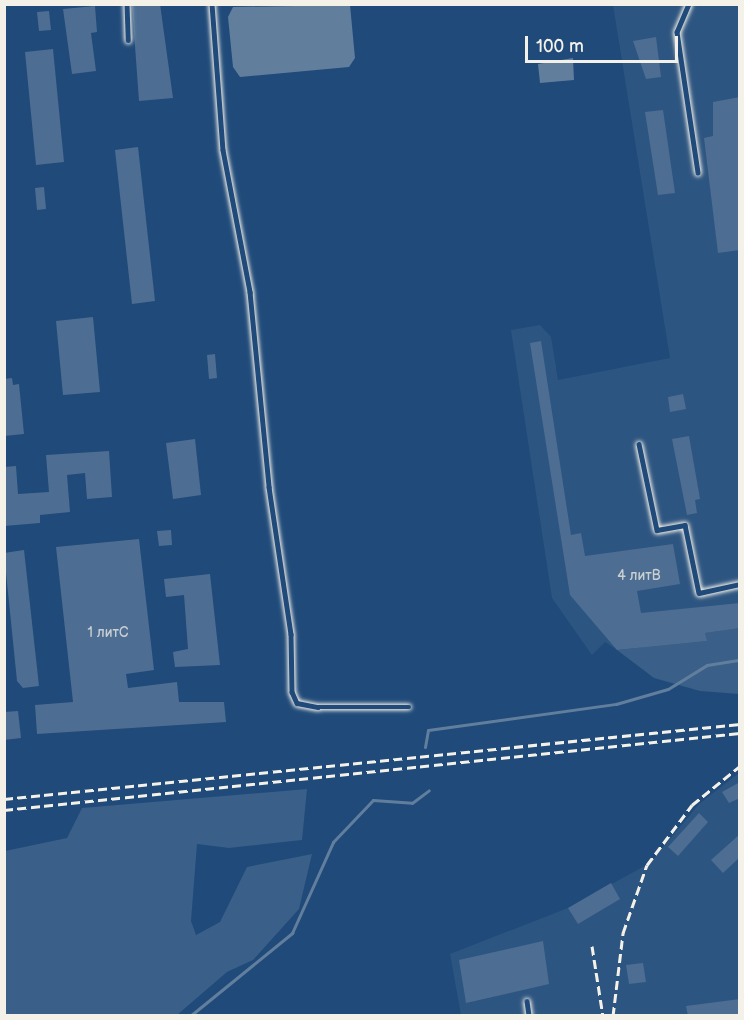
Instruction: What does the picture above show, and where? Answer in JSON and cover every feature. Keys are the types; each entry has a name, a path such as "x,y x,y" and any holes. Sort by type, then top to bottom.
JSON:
{"lane":[{"path":"128,4 128,40"},
{"path":"212,4 223,150 250,292 269,487 291,634 292,692 297,703 318,707 409,707"},
{"path":"689,4 677,32 698,172"},
{"path":"639,444 657,530 685,525 699,593 740,584"},
{"path":"526,1001 529,1016"}],"shaded area":[{"path":"350,5 355,58 349,67 240,77 233,67 228,17 233,7"},
{"path":"613,5 739,5 739,628 707,641 641,649 639,645 617,650 605,642 592,655 552,598 511,330 540,325 551,337 558,380 670,358"},
{"path":"573,58 574,80 540,83 538,64"},
{"path":"739,628 739,694 700,691 654,678 617,650 706,641 705,633"},
{"path":"739,773 739,1015 461,1015 450,954 568,908 650,863 699,804"},
{"path":"307,789 302,840 229,848 197,844 191,921 196,935 220,922 247,867 312,854 299,909 253,960 227,972 177,1015 5,1015 5,851 67,838 82,808"}],"building":[{"path":"132,4 160,4 173,98 139,101"},
{"path":"95,6 97,32 91,33 96,71 72,74 63,9"},
{"path":"49,11 51,30 39,31 37,12"},
{"path":"656,37 661,77 646,79 633,41"},
{"path":"53,49 64,162 36,165 25,52"},
{"path":"740,97 740,250 718,253 704,138 713,136 713,102"},
{"path":"663,110 675,193 658,195 645,112"},
{"path":"138,147 155,301 132,304 115,150"},
{"path":"44,187 46,209 37,210 35,188"},
{"path":"93,317 100,392 63,395 56,321"},
{"path":"541,341 571,535 581,533 585,556 673,544 680,584 637,591 641,613 740,603 740,628 705,633 707,641 617,650 570,595 530,343"},
{"path":"215,354 217,378 209,379 207,355"},
{"path":"12,378 13,385 19,384 24,434 4,436 4,379"},
{"path":"683,394 686,409 670,412 668,397"},
{"path":"689,436 700,499 695,500 697,513 687,515 672,439"},
{"path":"195,439 201,495 173,499 166,443"},
{"path":"109,451 112,497 87,499 85,473 67,475 70,512 40,515 40,523 4,526 4,467 16,466 18,494 49,492 46,455"},
{"path":"171,530 172,545 159,546 157,531"},
{"path":"139,539 154,670 126,674 128,688 177,682 179,702 224,702 226,722 37,734 35,705 73,702 56,547"},
{"path":"24,550 39,686 23,688 17,681 4,553"},
{"path":"210,574 220,665 175,667 173,652 188,649 184,595 166,597 164,579"},
{"path":"18,711 21,738 4,740 4,712"},
{"path":"740,782 740,798 729,803 722,792"},
{"path":"699,813 708,822 678,856 668,847"},
{"path":"740,834 740,857 723,873 711,860"},
{"path":"611,883 620,899 578,924 568,908"},
{"path":"543,941 549,984 466,1003 459,960"},
{"path":"643,963 646,982 629,984 626,965"},
{"path":"740,999 740,1014 688,1016 686,1006"}],"waterway":[{"path":"425,747 428,730 616,704 668,689 707,665 740,660"},
{"path":"190,1016 292,933 333,842 373,800 412,803 429,790"}],"railway":[{"path":"4,799 740,724"},
{"path":"4,810 740,733"},
{"path":"613,1016 623,933 647,865 692,805 740,766"},
{"path":"592,946 603,1016"}]}
